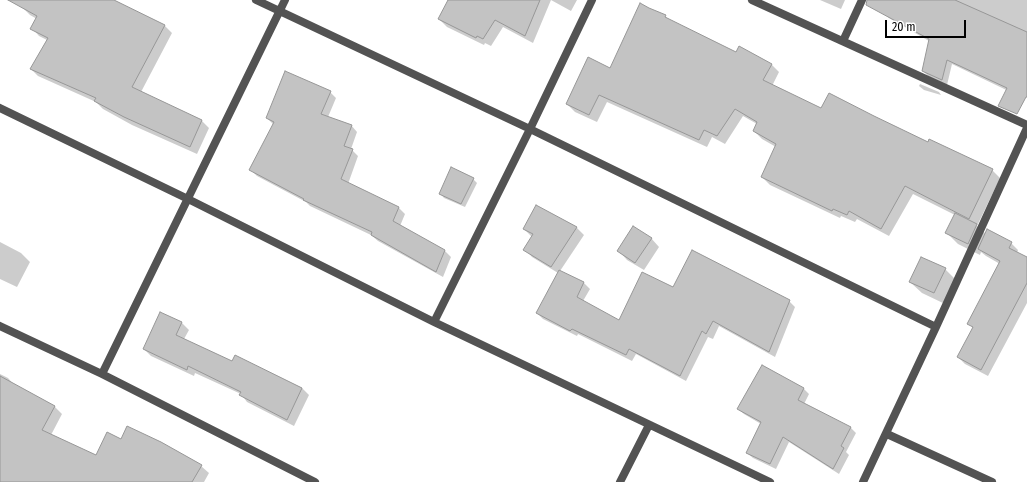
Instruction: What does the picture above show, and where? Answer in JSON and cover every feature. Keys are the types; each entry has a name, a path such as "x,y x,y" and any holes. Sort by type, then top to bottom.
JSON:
{"street":[{"path":"256,0 530,129 936,327"},
{"path":"102,374 285,0"},
{"path":"434,322 592,0"},
{"path":"752,0 1027,126 936,327 863,482"},
{"path":"843,41 862,0"},
{"path":"0,108 188,199 434,322 770,482"},
{"path":"0,326 102,374 315,482"},
{"path":"620,482 649,425"},
{"path":"886,434 992,482"}],"building":[{"path":"8,0 114,0 165,25 132,87 202,120 190,147 124,117 94,101 96,98 30,69 48,38 30,29 37,16"},
{"path":"448,0 540,0 525,36 495,20 483,39 477,36 476,38 438,19"},
{"path":"867,0 955,0 1027,32 1027,97 1017,114 998,106 1007,88 947,60 942,80 922,71 929,39 866,5"},
{"path":"640,3 736,52 739,46 772,64 763,80 821,108 829,93 928,142 929,139 993,169 969,219 905,186 881,229 849,211 847,215 833,209 832,211 761,177 776,144 753,131 757,122 735,109 717,136 704,130 699,140 599,95 589,115 566,104 588,57 610,68"},
{"path":"285,71 331,91 321,114 352,125 344,146 353,149 341,179 399,207 393,221 445,250 436,272 371,235 372,232 303,200 304,199 249,170 274,122 266,118"},
{"path":"451,167 474,178 461,204 439,194"},
{"path":"536,205 577,227 551,267 523,250 533,234 523,229"},
{"path":"955,213 977,224 968,244 945,233"},
{"path":"633,226 652,238 635,263 617,251"},
{"path":"987,229 1012,242 1009,248 1027,257 1027,283 981,370 957,357 973,327 967,324 1000,261 978,249"},
{"path":"692,250 790,300 769,352 713,321 706,334 702,331 680,376 629,349 626,355 572,329 570,331 536,313 559,270 584,282 577,297 619,320 642,272 673,287"},
{"path":"921,257 946,268 934,293 909,282"},
{"path":"160,312 182,322 176,335 232,361 235,355 302,388 287,420 239,395 241,392 188,366 187,370 143,349"},
{"path":"762,365 804,388 798,400 851,427 841,446 844,448 833,469 783,437 770,464 746,453 761,422 737,409"},
{"path":"0,376 55,406 42,430 96,455 107,432 121,439 127,426 161,442 202,465 192,482 0,482"}]}
